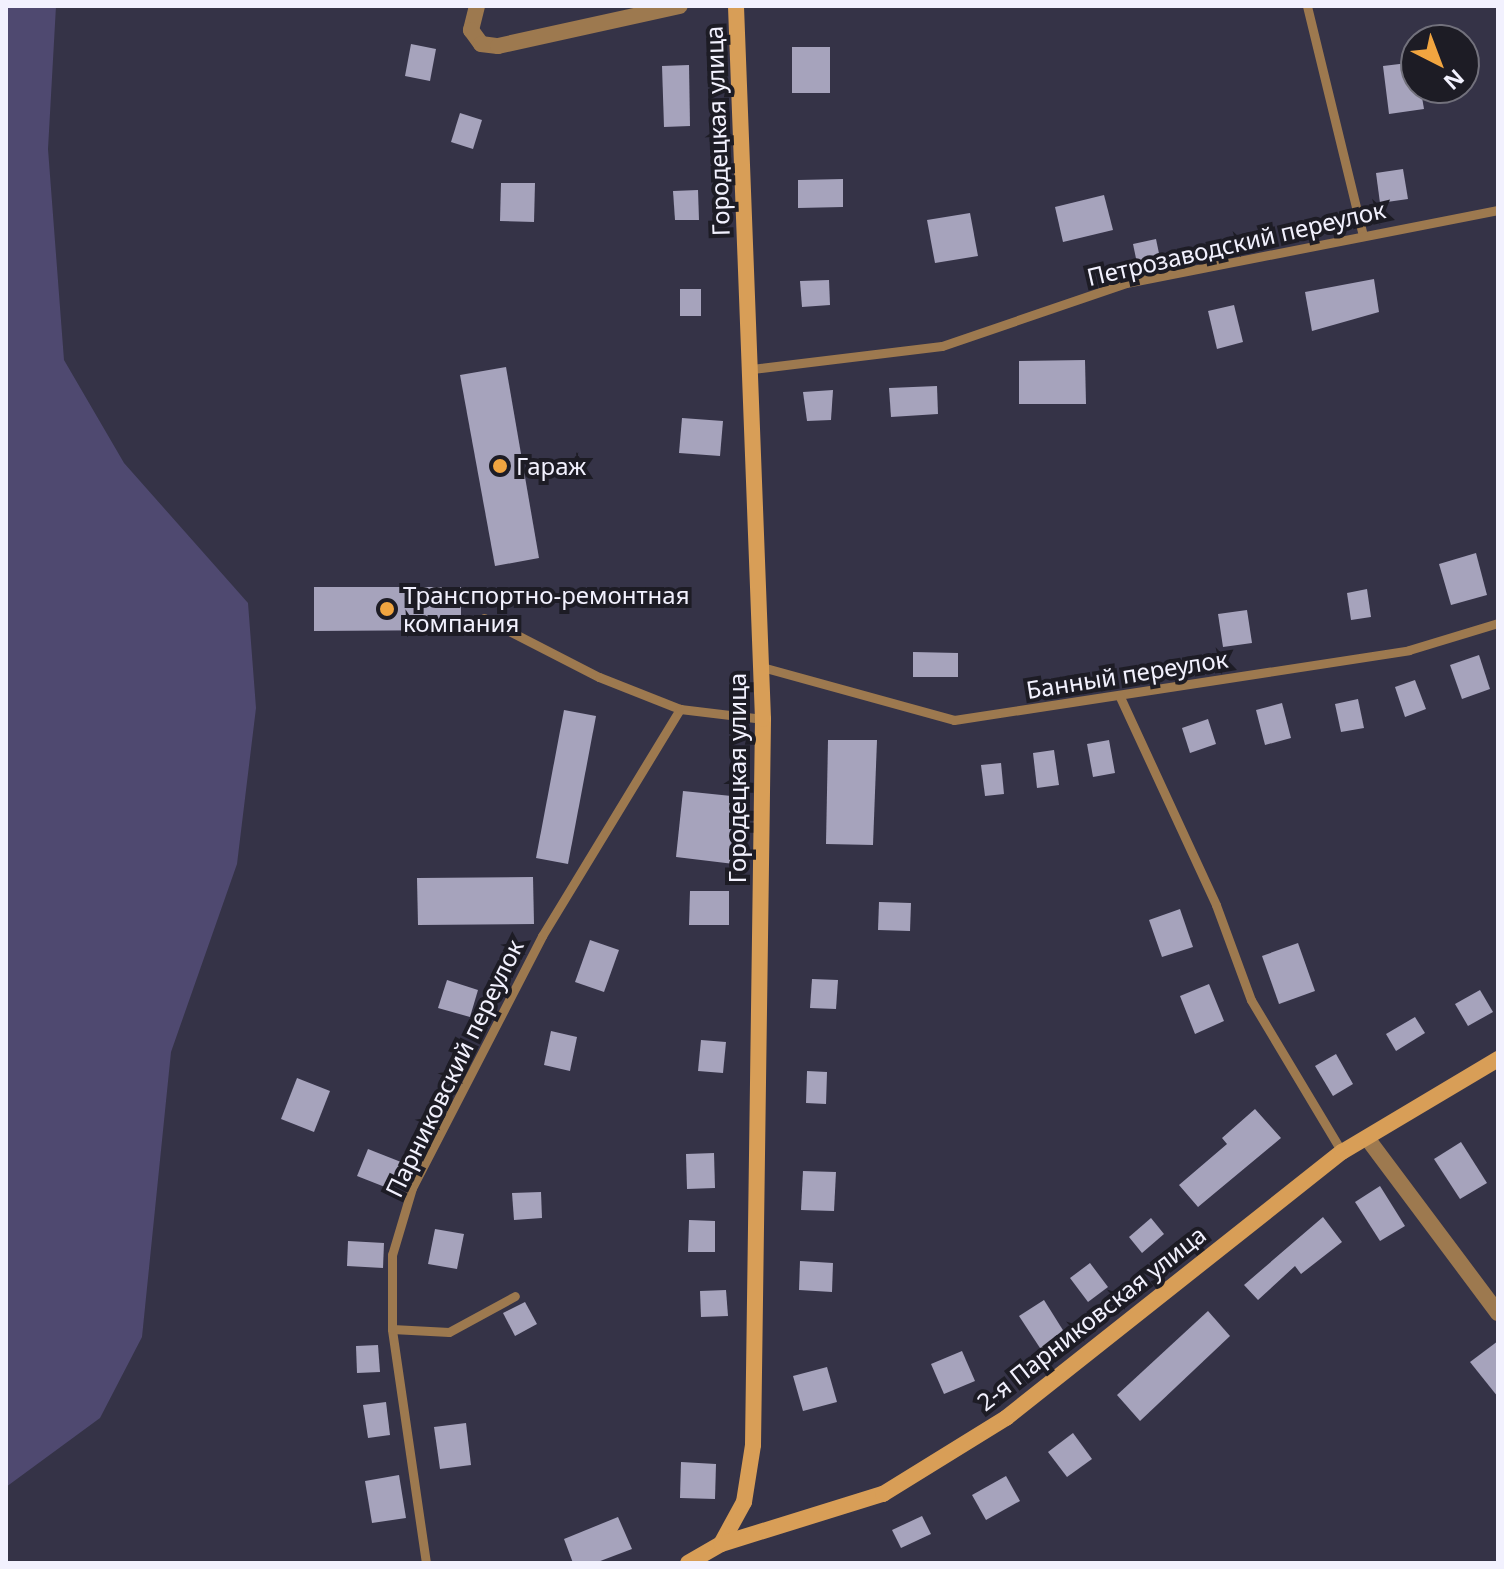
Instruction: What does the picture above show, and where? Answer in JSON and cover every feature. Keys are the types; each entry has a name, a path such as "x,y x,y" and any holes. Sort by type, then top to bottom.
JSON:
{"street":[{"path":"477,6 471,30 481,44 498,46 680,6"},
{"name":"Городецкая улица","path":"721,1544 744,1502 753,1445 763,719 736,6"},
{"name":"2-я Парниковская улица","path":"688,1563 721,1544 883,1494 1006,1418 1342,1152 1498,1059"},
{"path":"1367,1138 1498,1313"}],"lane":[{"path":"1307,6 1362,232"},
{"name":"Петрозаводский переулок","path":"752,369 942,346 1126,283 1362,232 1498,210"},
{"path":"484,618 599,677 680,709 763,719"},
{"name":"Банный переулок","path":"762,667 954,720 1120,697 1409,650 1498,623"},
{"path":"1120,697 1216,905 1251,1000 1342,1152"},
{"name":"Парниковский переулок","path":"426,1563 392,1329 392,1255 412,1188 542,936 680,709"},
{"path":"392,1329 449,1332 515,1296"}],"shaded area":[{"path":"6,6 56,6 48,149 64,360 124,463 248,603 256,708 237,864 171,1052 142,1337 100,1418 6,1487"}],"building":[{"path":"411,44 436,49 430,81 405,76"},
{"path":"792,47 830,47 830,93 792,93"},
{"path":"1400,64 1400,104 1423,104 1424,109 1389,114 1383,66"},
{"path":"689,65 690,126 664,127 662,66"},
{"path":"460,113 482,120 473,149 451,142"},
{"path":"1403,169 1408,199 1380,203 1376,173"},
{"path":"843,179 843,207 798,208 798,180"},
{"path":"501,183 535,183 534,222 500,221"},
{"path":"698,190 699,220 675,220 673,191"},
{"path":"1104,195 1113,230 1063,242 1055,207"},
{"path":"970,213 978,256 935,263 927,220"},
{"path":"1156,239 1161,263 1138,268 1133,244"},
{"path":"1374,279 1379,312 1312,331 1305,292"},
{"path":"829,280 830,305 802,307 800,281"},
{"path":"680,289 701,289 701,316 680,316"},
{"path":"1234,305 1243,342 1217,349 1208,311"},
{"path":"1085,360 1086,404 1019,404 1019,361"},
{"name":"Гараж","path":"506,367 539,558 495,566 460,375"},
{"path":"937,386 938,414 891,417 889,388"},
{"path":"833,390 831,420 807,421 803,392"},
{"path":"682,418 723,421 720,456 679,453"},
{"path":"1476,553 1487,595 1451,605 1439,564"},
{"name":"Транспортно-ремонтная компания","path":"314,587 461,587 461,630 314,631"},
{"path":"1367,589 1371,617 1351,620 1347,593"},
{"path":"1247,610 1252,643 1223,647 1218,614"},
{"path":"913,652 958,653 958,677 913,677"},
{"path":"1479,655 1490,689 1462,699 1450,665"},
{"path":"1415,680 1426,709 1405,717 1395,687"},
{"path":"1358,699 1364,728 1341,732 1335,704"},
{"path":"1282,703 1291,738 1265,745 1256,710"},
{"path":"564,710 596,716 568,864 536,858"},
{"path":"1208,719 1216,744 1190,753 1182,728"},
{"path":"828,740 877,740 873,845 826,844"},
{"path":"1109,740 1115,773 1093,777 1087,744"},
{"path":"1054,750 1059,785 1037,788 1033,753"},
{"path":"1001,763 1004,794 985,796 981,765"},
{"path":"683,791 741,797 734,864 676,857"},
{"path":"533,877 534,924 418,925 417,878"},
{"path":"690,891 729,891 729,925 689,925"},
{"path":"879,902 911,903 910,931 878,930"},
{"path":"1180,909 1193,947 1162,957 1149,920"},
{"path":"590,940 619,950 604,992 575,982"},
{"path":"1298,943 1315,991 1279,1004 1262,956"},
{"path":"812,979 838,980 836,1009 810,1008"},
{"path":"447,980 478,990 470,1017 438,1008"},
{"path":"1209,984 1224,1021 1195,1034 1180,996"},
{"path":"1480,990 1493,1012 1468,1026 1455,1004"},
{"path":"1415,1017 1425,1033 1396,1051 1386,1034"},
{"path":"551,1031 577,1037 570,1071 544,1065"},
{"path":"701,1040 726,1042 723,1073 698,1071"},
{"path":"1336,1054 1353,1084 1333,1096 1315,1066"},
{"path":"807,1071 827,1072 826,1104 806,1103"},
{"path":"297,1078 330,1091 314,1132 281,1119"},
{"path":"1255,1109 1281,1138 1198,1207 1179,1185 1227,1144 1222,1138"},
{"path":"1461,1142 1487,1183 1460,1199 1434,1159"},
{"path":"368,1149 401,1162 390,1189 357,1176"},
{"path":"714,1153 715,1188 687,1189 686,1154"},
{"path":"803,1171 836,1172 834,1211 801,1210"},
{"path":"1380,1186 1405,1226 1380,1241 1355,1202"},
{"path":"541,1192 542,1218 514,1220 512,1193"},
{"path":"1323,1217 1342,1242 1301,1274 1295,1266 1258,1300 1244,1285"},
{"path":"1151,1218 1164,1234 1142,1253 1129,1237"},
{"path":"689,1220 715,1221 715,1252 688,1252"},
{"path":"435,1229 464,1234 457,1269 428,1264"},
{"path":"348,1241 384,1243 383,1268 347,1266"},
{"path":"800,1261 833,1263 832,1292 799,1290"},
{"path":"1090,1263 1108,1287 1088,1302 1070,1278"},
{"path":"726,1290 728,1316 701,1317 700,1291"},
{"path":"1044,1300 1066,1335 1042,1351 1019,1316"},
{"path":"525,1302 537,1324 515,1336 503,1313"},
{"path":"1208,1311 1230,1336 1140,1421 1117,1395"},
{"path":"1498,1341 1498,1397 1470,1362"},
{"path":"378,1345 380,1372 357,1373 356,1346"},
{"path":"962,1351 975,1381 944,1394 931,1364"},
{"path":"827,1367 837,1402 803,1411 793,1376"},
{"path":"386,1402 390,1435 368,1438 363,1405"},
{"path":"466,1423 471,1465 440,1469 434,1427"},
{"path":"1073,1433 1092,1459 1067,1477 1048,1452"},
{"path":"681,1462 716,1464 715,1499 680,1498"},
{"path":"399,1475 406,1518 372,1523 365,1481"},
{"path":"1006,1476 1020,1501 986,1520 972,1495"},
{"path":"922,1516 931,1534 901,1548 892,1530"},
{"path":"618,1517 632,1549 595,1563 573,1563 564,1539"}],"place":[{"name":"Гараж","path":"500,466"},
{"name":"Транспортно-ремонтная компания","path":"387,609"}]}
